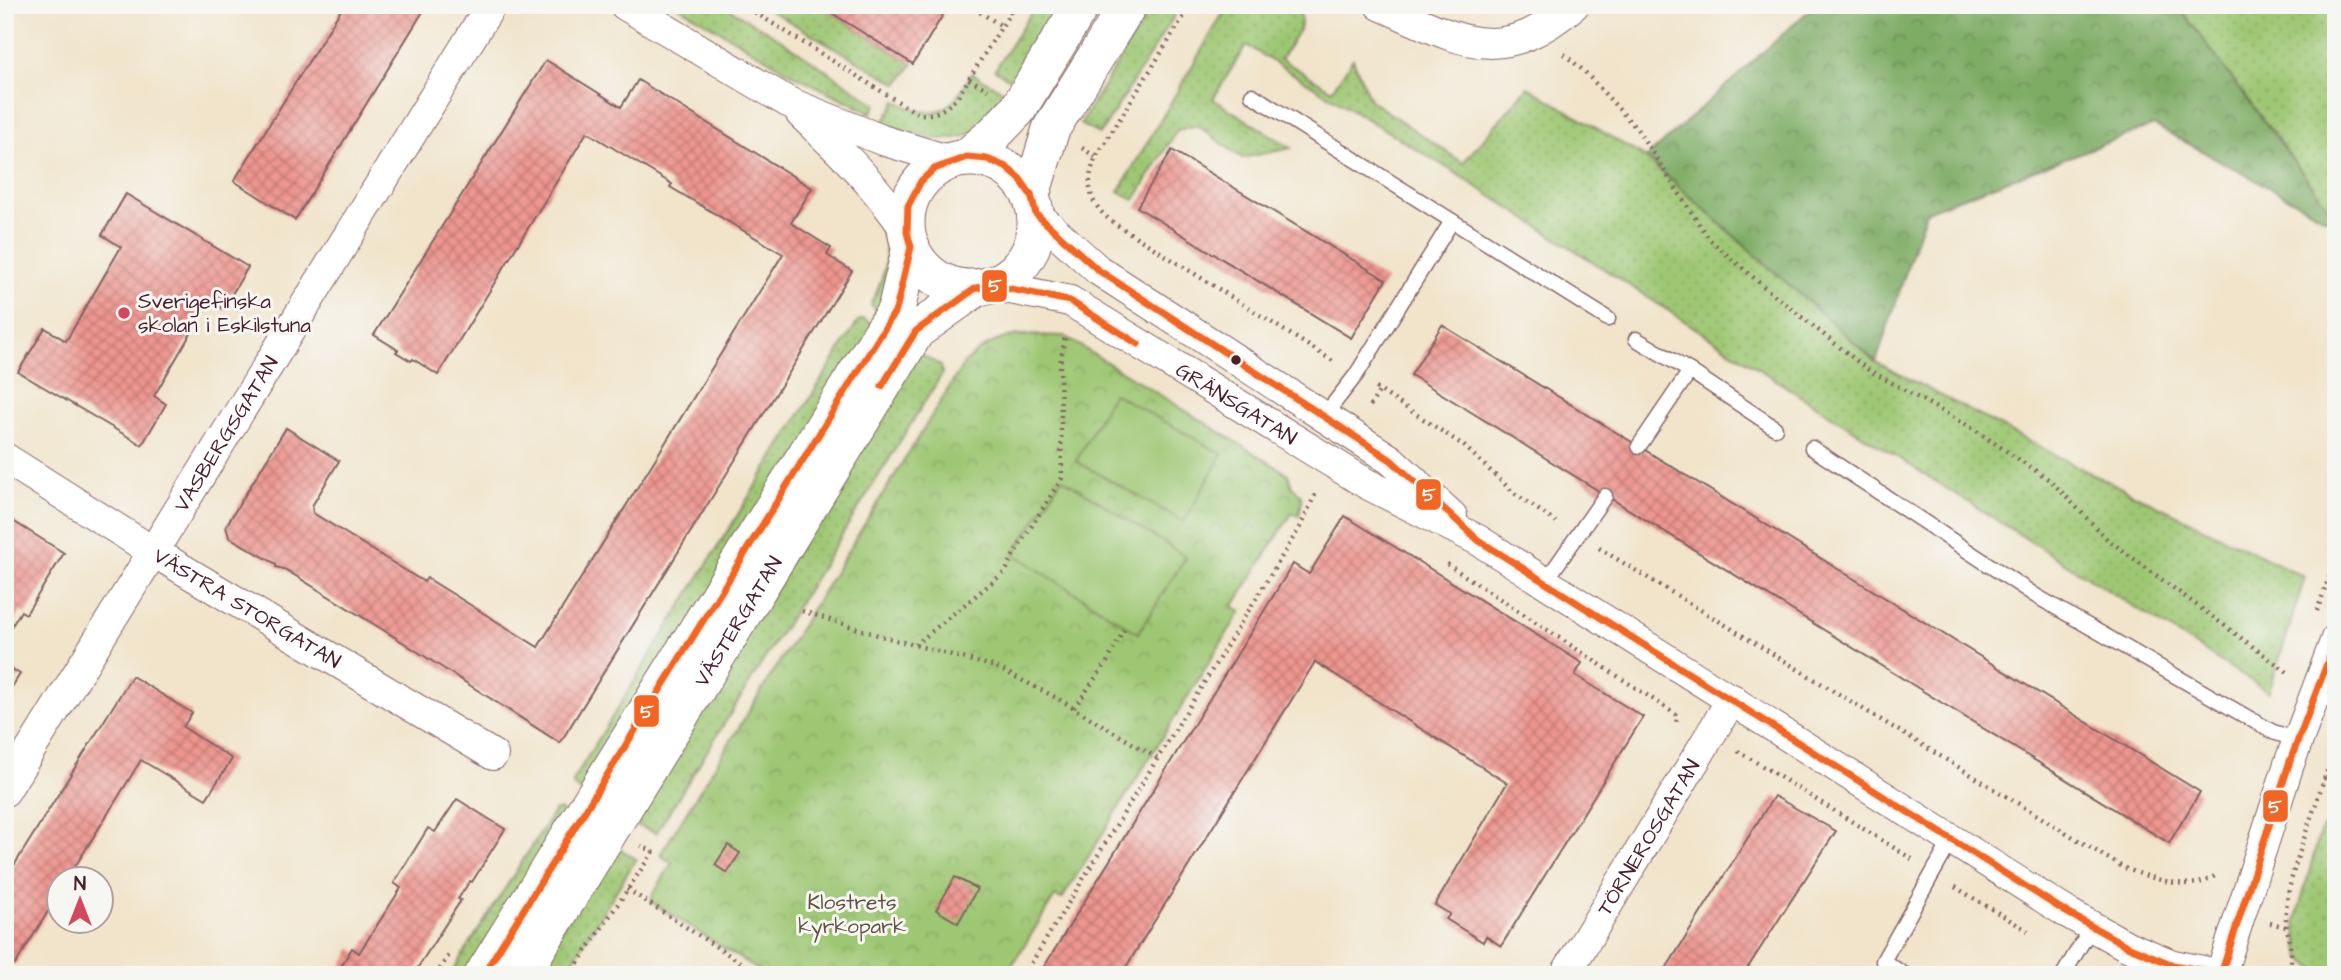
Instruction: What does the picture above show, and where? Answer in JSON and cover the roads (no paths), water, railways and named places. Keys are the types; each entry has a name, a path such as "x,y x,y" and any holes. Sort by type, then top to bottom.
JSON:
{"street":[{"name":"VASBERGSGATAN","path":"5,791 491,5"},
{"path":"625,5 788,102 882,140 959,159 987,159 1006,167 1020,179 1034,204"},
{"path":"909,239 906,218 913,194 921,181 934,169 959,159 994,134 1018,109 1081,5"},
{"path":"788,102 863,173 886,201 925,269 950,285 984,286 1003,280 1023,263 1031,249 1036,233 1034,204 1051,129 1128,5"},
{"path":"1380,5 1423,14 1479,45 1518,41 1554,22 1574,5"},
{"name":"GRÄNSGATAN","path":"1034,204 1098,270 1391,460 1478,540"},
{"name":"VÄSTERGATAN","path":"483,975 896,310 909,239"},
{"name":"GRÄNSGATAN","path":"984,286 1070,302 1367,484 1478,540 2092,926 2127,946 2174,965 2221,974"},
{"name":"VÄSTERGATAN","path":"521,975 916,331 984,286"},
{"name":"VÄSTRA STORGATAN","path":"5,458 152,551 493,755"},
{"path":"2221,974 2314,691 2336,639"},
{"name":"TÖRNEROSGATAN","path":"1564,975 1732,699"}],"lane":[{"path":"1252,95 1608,319"},
{"path":"1324,416 1356,375 1452,221"},
{"path":"1636,339 1690,371 1775,428"},
{"path":"1639,446 1690,371"},
{"path":"1812,448 2036,596 2273,732 2298,740"},
{"path":"1545,582 1605,496"},
{"path":"1905,975 1882,961 1952,839"},
{"path":"2063,975 2092,926"}],"place":[{"name":"Sverigefinska skolan i Eskilstuna","path":"124,313"}],"park label":[{"name":"Klostrets kyrkopark","path":"852,914"}]}
